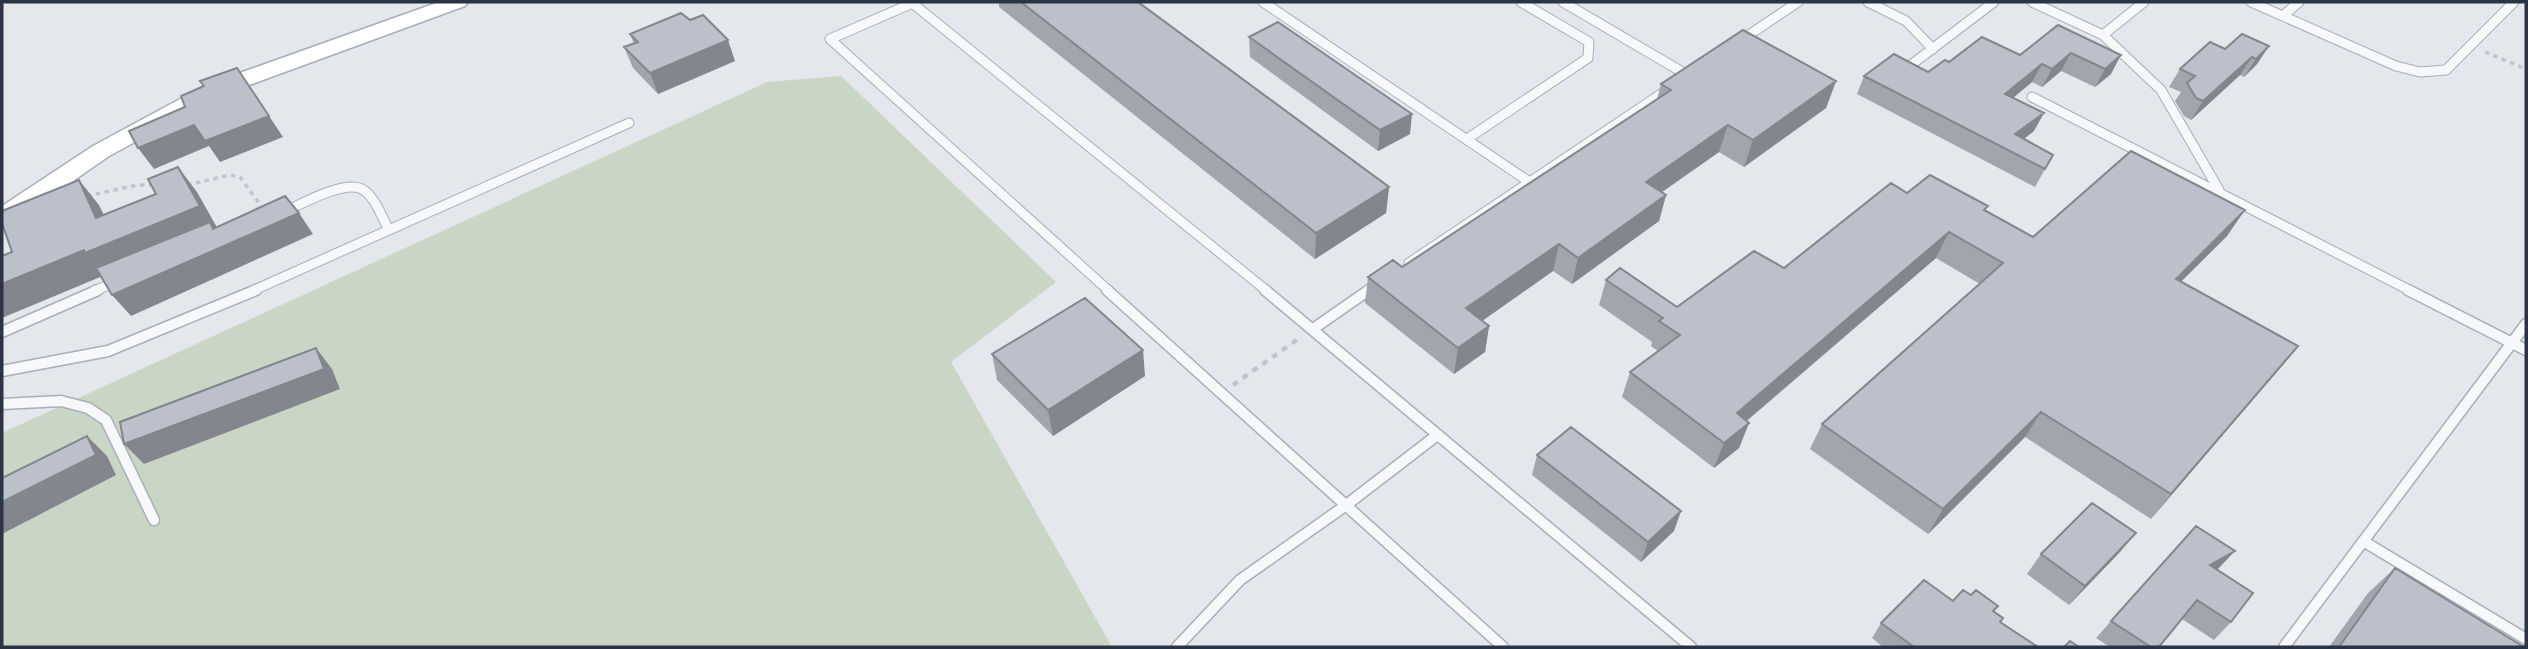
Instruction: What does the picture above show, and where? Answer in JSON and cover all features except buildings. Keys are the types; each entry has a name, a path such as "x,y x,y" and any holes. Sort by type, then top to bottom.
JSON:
{"street":[{"path":"2,218 101,151 214,90 458,2"}],"lane":[{"path":"1503,647 830,39 913,2 1313,329 1436,436 1691,647"},
{"path":"1263,2 1528,181"},
{"path":"1467,139 1588,58 1589,42 1521,2"},
{"path":"1563,2 1689,76"},
{"path":"1732,46 1797,2"},
{"path":"1868,2 1906,21 1933,49"},
{"path":"1907,68 1994,2"},
{"path":"2032,2 2103,35 2161,90 2220,192"},
{"path":"2103,35 2144,2"},
{"path":"2251,2 2396,65 2420,72 2446,70 2514,2"},
{"path":"2284,15 2299,2"},
{"path":"1403,267 1699,69"},
{"path":"2032,97 2526,350"},
{"path":"2,371 108,351 226,303 629,123"},
{"path":"270,218 333,191 353,186 363,190 389,230"},
{"path":"2,332 132,275"},
{"path":"1313,329 1381,282"},
{"path":"2284,647 2526,324"},
{"path":"2,404 61,401 88,408 106,419 154,520"},
{"path":"1177,647 1240,580 1345,506 1436,436"},
{"path":"2363,541 2526,639"}],"path":[{"path":"2471,47 2526,69"},
{"path":"186,185 230,175 240,177 270,218"},
{"path":"86,197 137,185 162,185"},
{"path":"1222,393 1313,329"}],"green space":[{"path":"841,76 1056,282 951,362 1112,647 2,647 2,433 767,82"}]}
